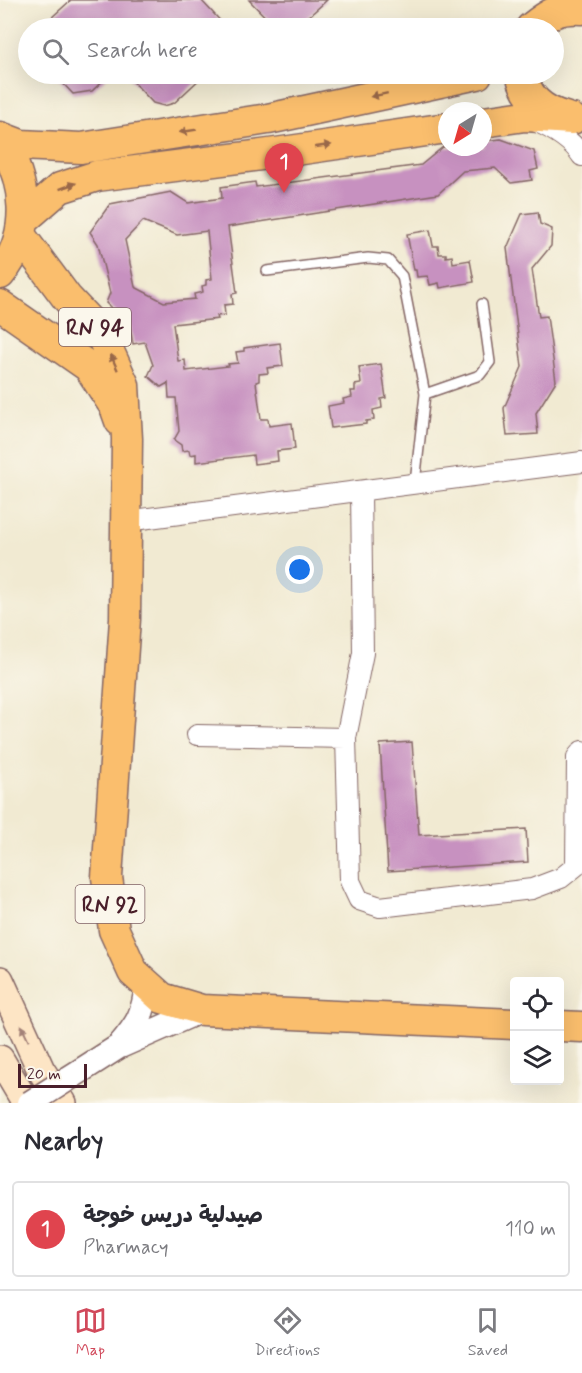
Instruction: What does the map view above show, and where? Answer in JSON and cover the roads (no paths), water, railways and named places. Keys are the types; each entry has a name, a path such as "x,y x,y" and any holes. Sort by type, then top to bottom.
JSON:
{"main road":[{"path":"544,18 551,13 568,8 582,9"},
{"path":"0,139 21,145 81,148 268,118 430,84"},
{"path":"524,84 536,103 552,114 577,118"},
{"path":"492,121 525,116 577,118"},
{"path":"21,228 60,188 97,176 438,129"},
{"path":"0,139 11,155 19,176 23,198 21,228 7,266 0,274"},
{"name":"RN 94","path":"21,228 67,298 101,334 124,385 127,439"},
{"name":"RN 94","path":"0,305 89,367 115,407 127,439"},
{"name":"RN 92","path":"127,439 125,619 107,877 114,930 133,972 162,998 202,1010 510,1024"},
{"path":"0,980 42,1070 63,1103"},
{"path":"564,1026 582,1027"},
{"path":"0,1059 28,1103"}],"street":[{"path":"525,116 555,130 577,148 582,156"},
{"path":"126,521 582,462"},
{"path":"361,491 363,653 346,738 350,881 359,900 380,907 532,889 561,878 576,866 577,757 582,750"},
{"path":"197,735 346,738"},
{"path":"118,1047 136,1026 145,1004 147,984"},
{"path":"28,1103 118,1047 202,1010"}],"lane":[{"path":"267,271 368,258 388,260 402,276 424,394 415,483"},
{"path":"424,394 480,375 490,362 482,304"}],"place":[{"name":"صيدلية دريس خوجة","path":"284,193"}]}
